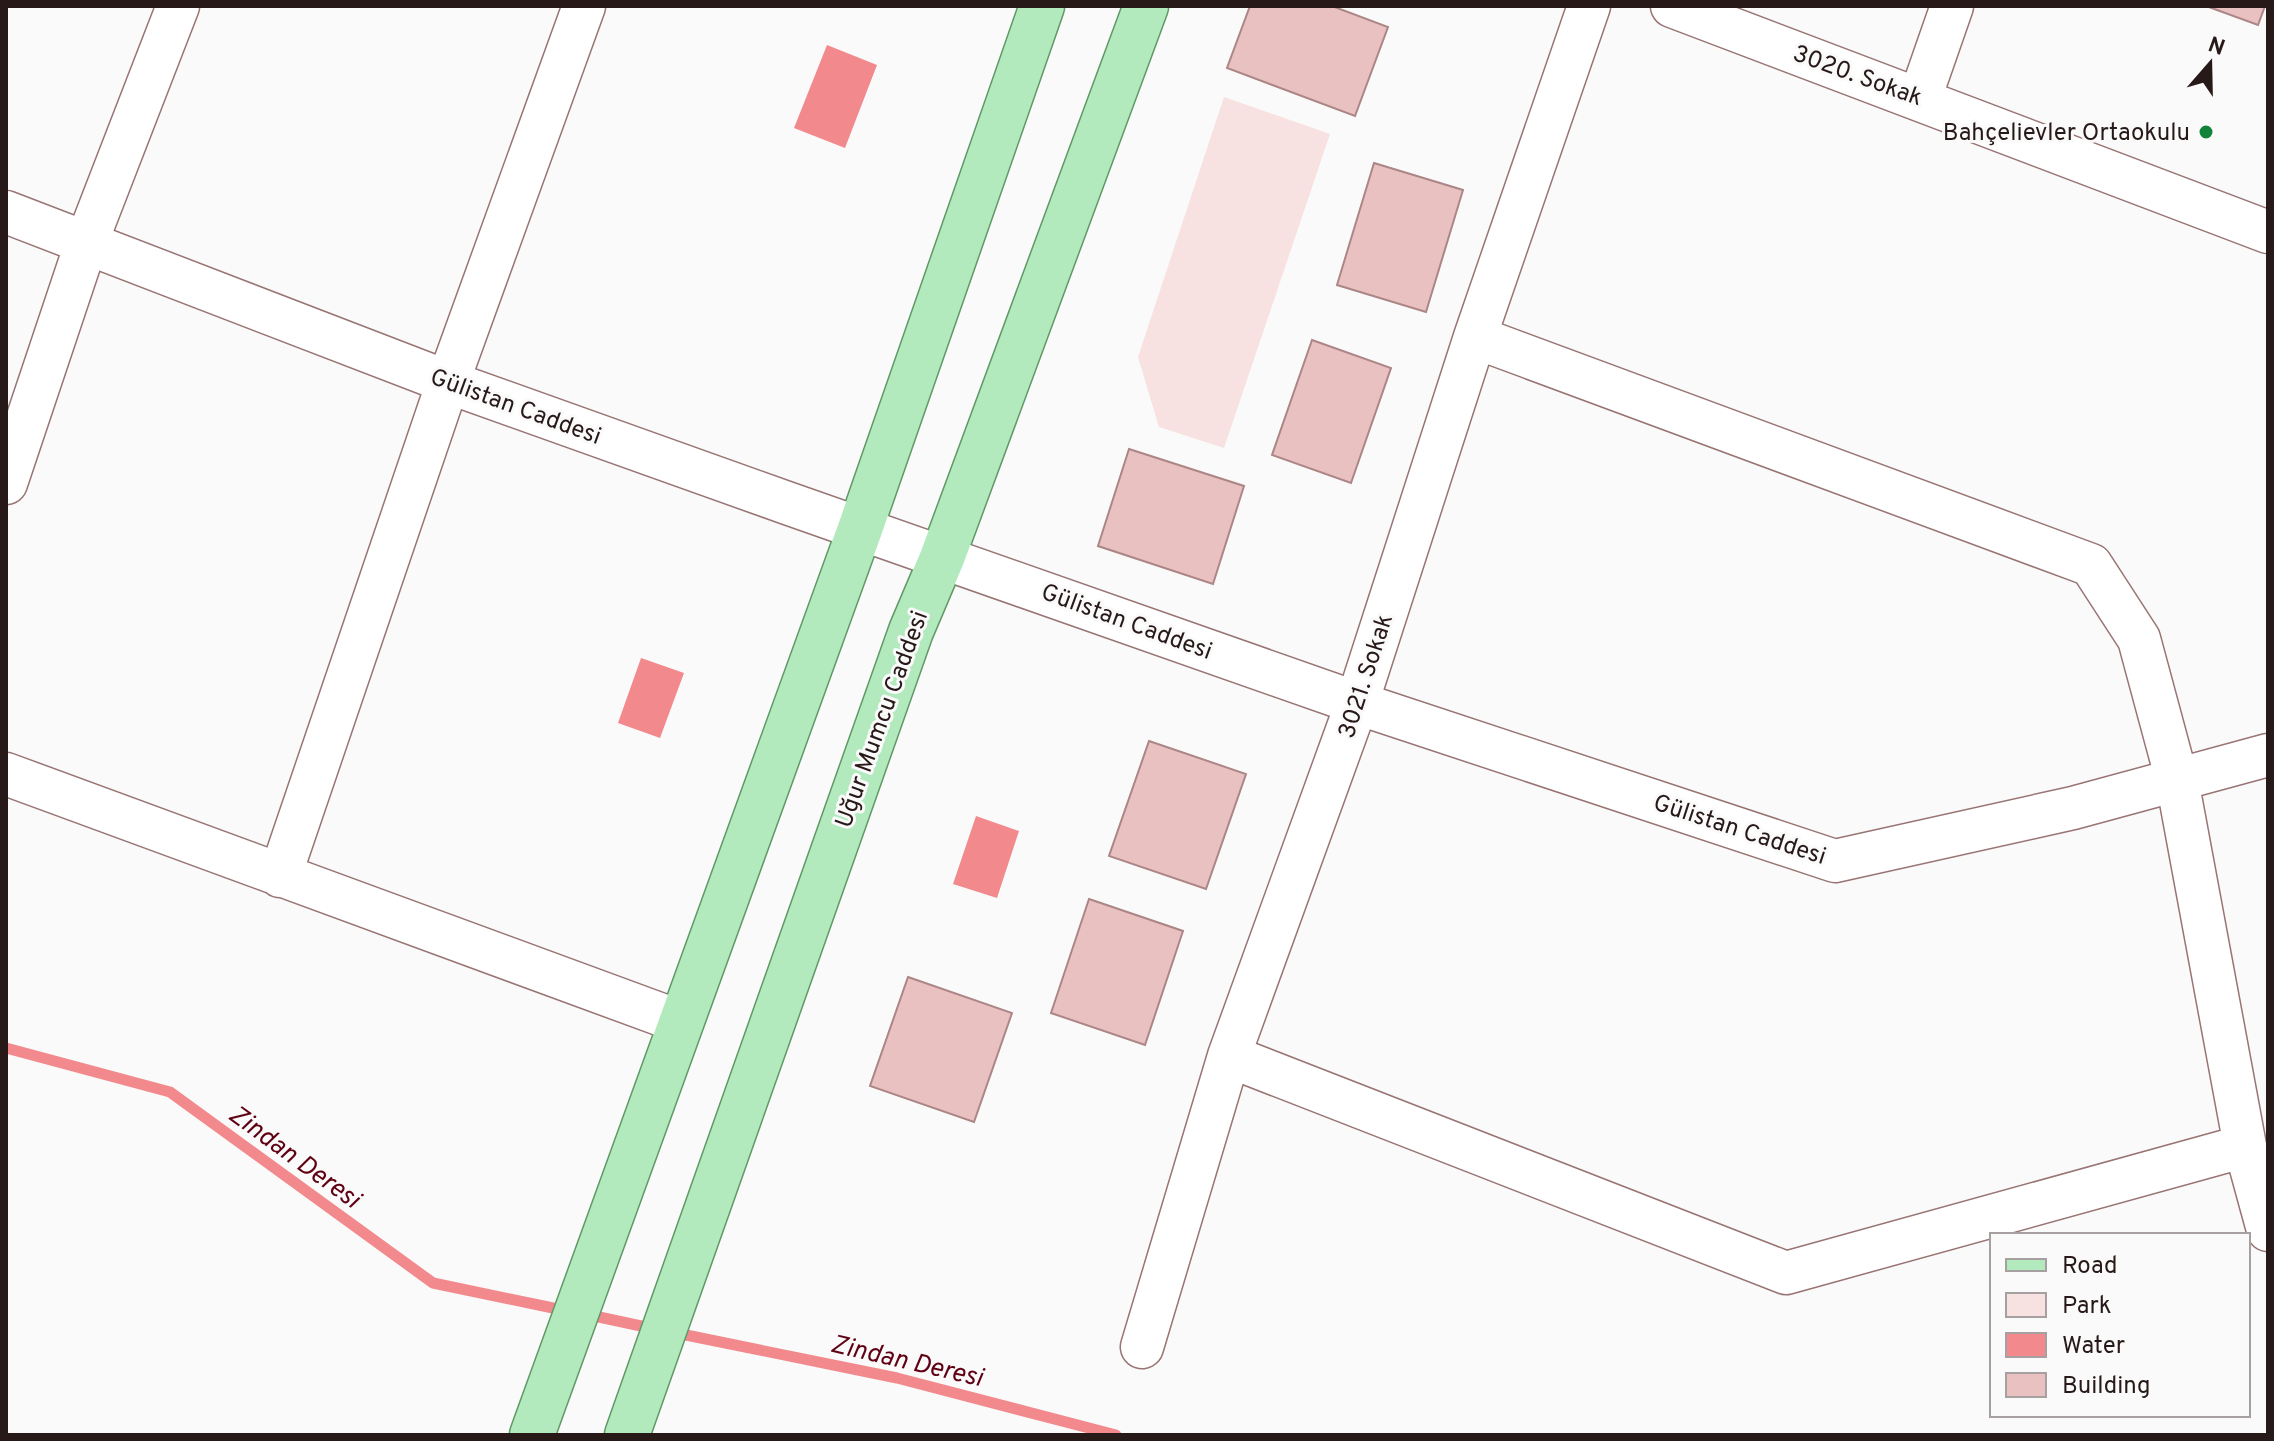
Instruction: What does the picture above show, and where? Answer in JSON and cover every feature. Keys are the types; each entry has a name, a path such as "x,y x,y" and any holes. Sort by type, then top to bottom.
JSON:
{"main road":[{"path":"532,1435 860,529 1042,6"},
{"name":"Uğur Mumcu Caddesi","path":"627,1435 911,631 942,558 1146,6"}],"street":[{"path":"6,483 87,241 178,6"},
{"path":"280,876 448,382 584,6"},
{"name":"3021. Sokak","path":"1142,1347 1229,1056 1357,703 1475,337 1589,6"},
{"name":"3020. Sokak","path":"1672,6 2268,232"},
{"path":"1920,98 1952,6"},
{"name":"Gülistan Caddesi","path":"6,212 448,382 860,529 1357,703 1835,861 2073,808 2268,755"},
{"path":"1475,337 2091,565 2139,639 2177,780 2245,1146 2268,1230"},
{"path":"6,774 681,1022"},
{"path":"1229,1056 1786,1273 2245,1146"}],"green space":[{"path":"1224,97 1330,134 1224,448 1159,427 1138,357"}],"water":[{"path":"827,45 877,65 845,148 794,128"},
{"path":"641,658 684,673 660,738 618,723"},
{"path":"976,816 1019,831 997,898 953,884"}],"building":[{"path":"1250,6 1332,6 1388,27 1355,116 1227,68"},
{"path":"2206,6 2265,6 2258,25"},
{"path":"1374,163 1463,190 1426,312 1337,285"},
{"path":"1312,340 1391,368 1351,483 1272,455"},
{"path":"1129,449 1244,486 1213,584 1098,546"},
{"path":"1149,741 1246,774 1206,889 1109,856"},
{"path":"1089,899 1183,931 1145,1045 1051,1013"},
{"path":"908,977 1012,1013 974,1122 870,1086"}],"waterway":[{"name":"Zindan Deresi","path":"6,1048 170,1092 433,1283 553,1308"},
{"name":"Zindan Deresi","path":"599,1317 641,1326"},
{"name":"Zindan Deresi","path":"686,1335 897,1378 1116,1435"}],"place":[{"name":"Bahçelievler Ortaokulu","path":"2206,132"}]}
